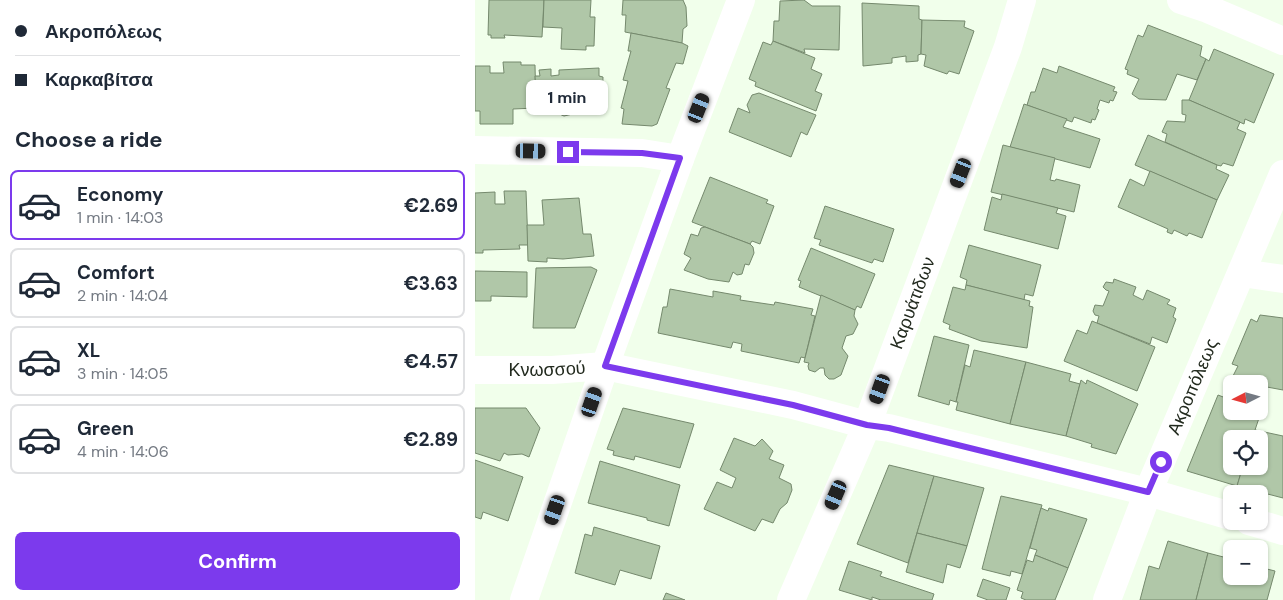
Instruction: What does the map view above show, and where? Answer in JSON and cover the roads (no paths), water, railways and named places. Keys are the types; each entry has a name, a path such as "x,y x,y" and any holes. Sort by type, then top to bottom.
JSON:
{"street":[{"path":"524,600 680,158 741,0"},
{"name":"Καρυάτιδων","path":"791,600 867,425 1005,56 1022,0"},
{"path":"1181,0 1208,9 1283,41"},
{"path":"475,150 642,153 680,158"},
{"name":"Ακροπόλεως","path":"1107,600 1148,492 1283,174"},
{"path":"1242,273 1283,279"},
{"name":"Κνωσσού","path":"475,370 552,370 605,366 793,405 867,425 889,428 1148,492 1223,514"},
{"path":"1268,527 1283,531"}]}
